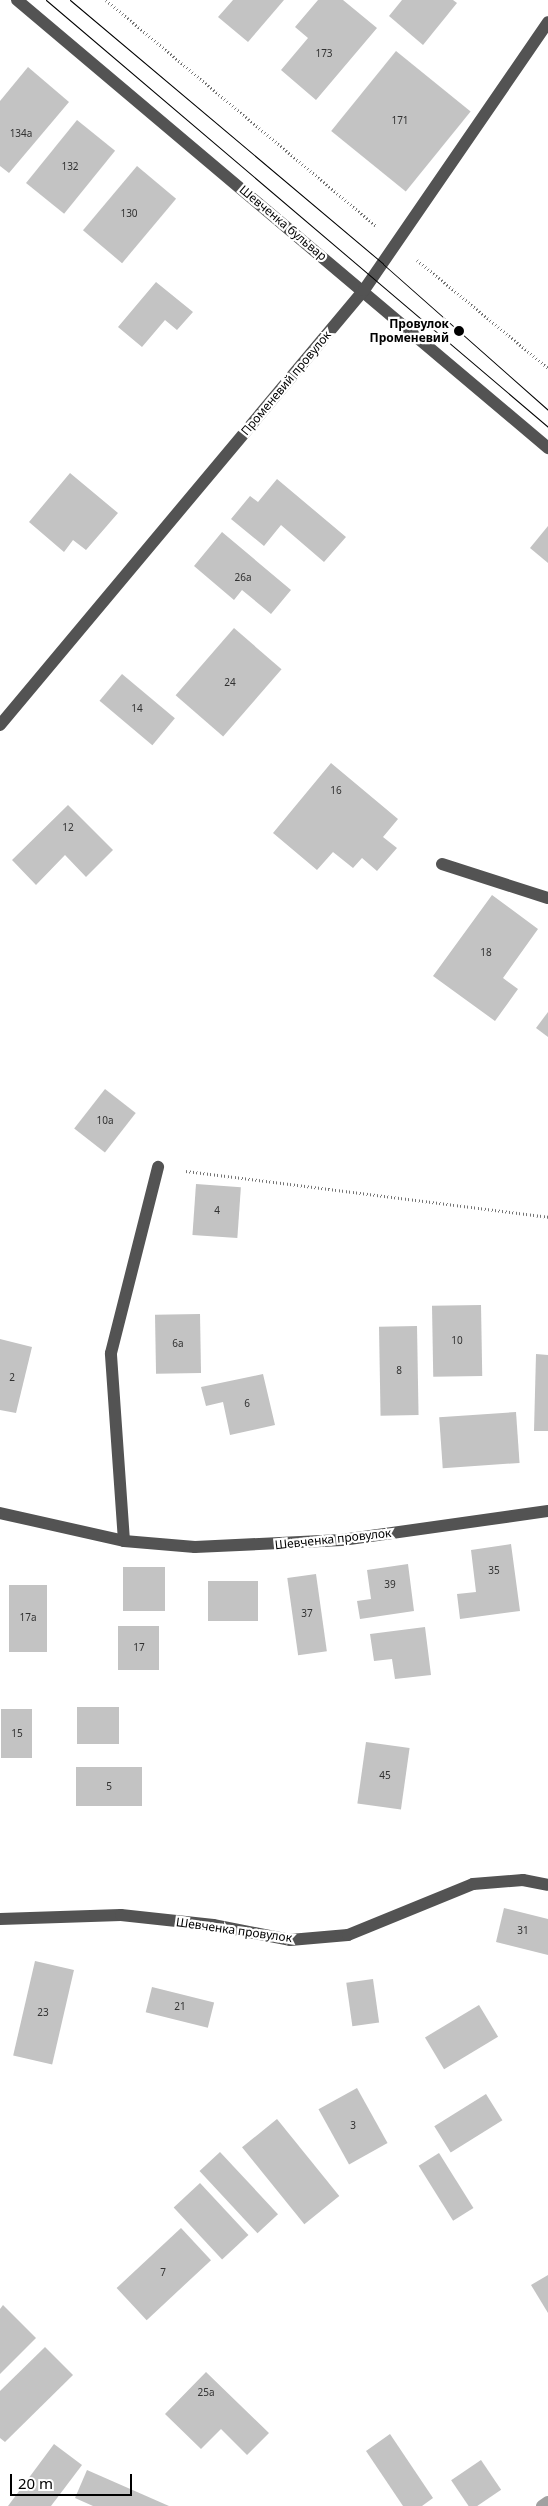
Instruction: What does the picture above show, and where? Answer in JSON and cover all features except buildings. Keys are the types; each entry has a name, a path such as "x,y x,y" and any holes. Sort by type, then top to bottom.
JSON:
{"street":[{"name":"Шевченка бульвар","path":"17,0 364,290 548,448"},
{"name":"Променевий провулок","path":"0,725 364,290 398,244 548,22"},
{"path":"442,864 548,898"},
{"path":"124,1541 111,1353 158,1167"},
{"name":"Шевченка провулок","path":"0,1513 124,1541 268,1547 548,1512"},
{"name":"Шевченка провулок","path":"0,1919 121,1916 214,1925 290,1940 348,1935 473,1884 523,1880 548,1886"}],"path":[{"path":"106,0 548,368"},
{"path":"158,1167 548,1217"}],"waterway":[{"path":"542,2506 548,2502"}],"tram line":[{"path":"46,0 548,427"},
{"path":"70,0 383,264 548,410"}],"place":[{"name":"Провулок Променевий","path":"459,331"}]}
